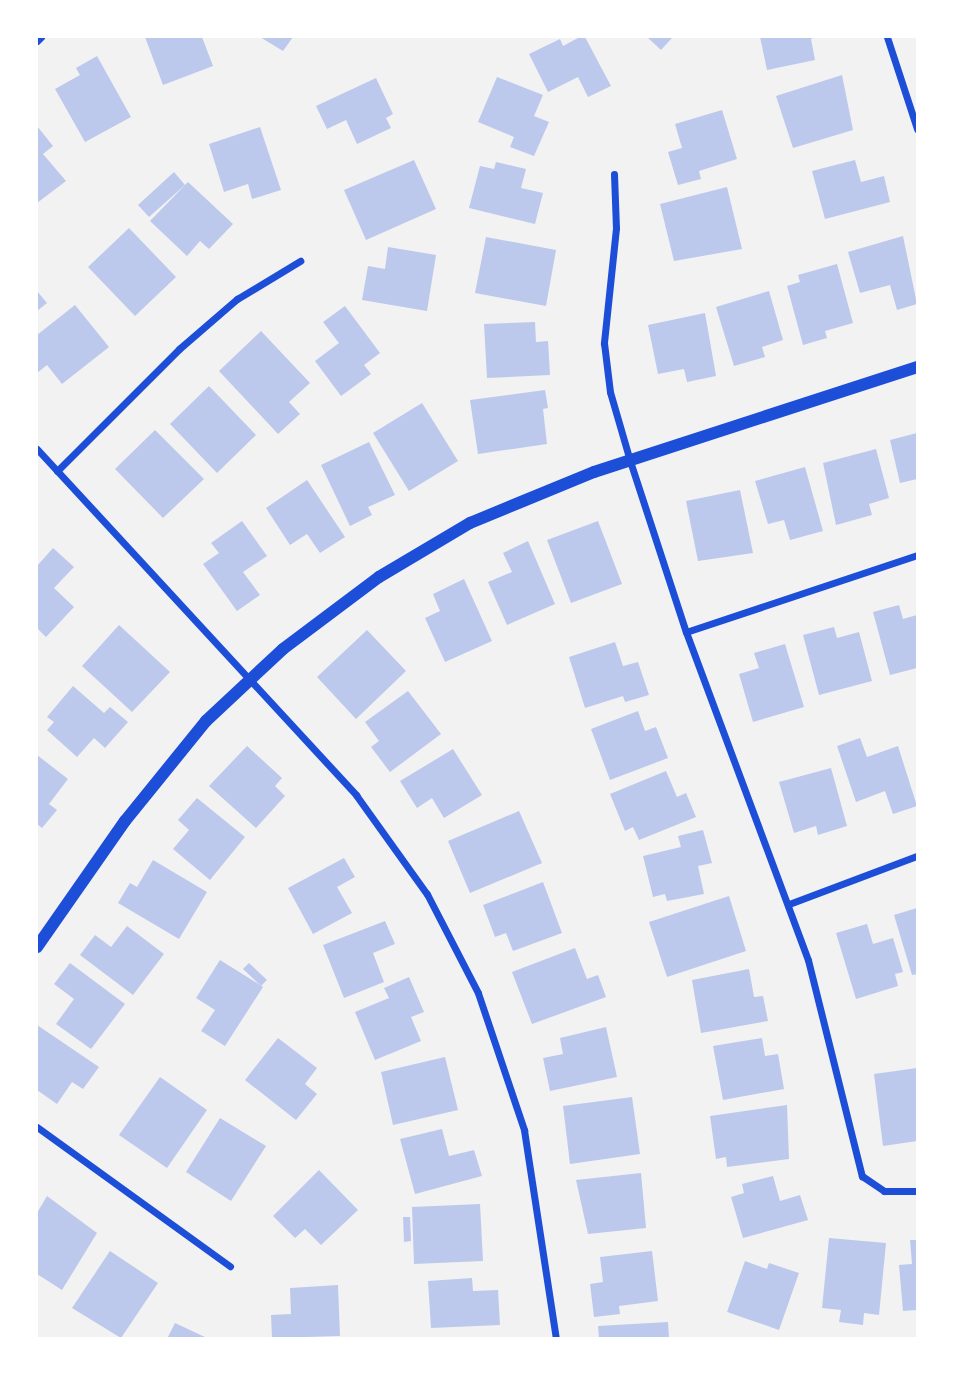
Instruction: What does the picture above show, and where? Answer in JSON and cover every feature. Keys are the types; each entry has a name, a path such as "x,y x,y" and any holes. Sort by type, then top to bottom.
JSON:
{"street":[{"path":"37,41 41,37"},
{"path":"887,37 917,129"},
{"path":"614,174 616,228 604,343 610,392 630,461 686,632 789,904 829,1035 862,1176 884,1191 917,1191"},
{"path":"57,471 179,349 237,299 300,261"},
{"path":"37,947 163,771 250,677 379,577 430,545 510,505 630,461 917,367"},
{"path":"37,449 356,795 427,894 478,993 524,1130 556,1338"},
{"path":"686,632 917,555"},
{"path":"789,904 917,856"},
{"path":"37,1128 230,1266"}],"building":[{"path":"145,37 202,37 213,66 163,85"},
{"path":"260,37 293,37 283,51"},
{"path":"585,37 611,86 588,97 578,77 548,92 529,54 560,39 563,46"},
{"path":"647,37 673,37 661,50"},
{"path":"760,37 815,37 811,39 815,60 767,70"},
{"path":"97,56 131,117 85,142 55,89 80,75 76,68"},
{"path":"842,75 853,130 793,148 776,96"},
{"path":"497,77 543,95 534,116 549,122 534,156 510,147 514,137 478,122"},
{"path":"376,78 393,114 386,118 391,128 357,144 346,120 327,129 316,106"},
{"path":"722,110 737,159 699,171 701,179 678,185 668,152 682,148 675,124"},
{"path":"37,126 53,146 43,154 66,181 37,203"},
{"path":"260,127 281,190 252,199 248,184 224,192 209,144"},
{"path":"414,160 436,209 366,240 344,190"},
{"path":"855,160 861,182 884,176 890,202 825,219 812,171"},
{"path":"496,162 526,169 521,188 543,193 535,224 469,208 480,166 494,169"},
{"path":"174,172 185,185 149,217 138,205"},
{"path":"188,182 233,224 209,249 200,241 187,256 150,221"},
{"path":"727,187 742,249 674,261 660,204"},
{"path":"129,228 176,277 135,316 88,267"},
{"path":"903,236 917,304 897,310 890,285 860,293 848,252"},
{"path":"486,237 556,250 546,306 475,293"},
{"path":"388,247 436,255 427,311 362,300 368,266 385,269"},
{"path":"837,264 853,323 825,331 827,338 803,345 787,286 800,282 798,275"},
{"path":"37,291 47,303 37,311"},
{"path":"769,291 783,340 762,347 765,357 734,366 716,307"},
{"path":"75,305 109,347 62,384 47,365 37,373 37,335"},
{"path":"345,306 380,353 364,365 371,374 341,396 315,361 339,343 323,322"},
{"path":"705,313 716,376 687,382 684,369 658,374 648,325"},
{"path":"535,322 536,342 548,341 550,375 487,378 484,324"},
{"path":"261,331 310,383 289,402 300,414 278,434 219,371"},
{"path":"209,386 256,435 217,473 170,424"},
{"path":"545,390 548,408 543,409 547,444 478,454 470,400"},
{"path":"422,403 458,461 409,491 373,433"},
{"path":"155,430 204,479 163,518 115,469"},
{"path":"917,433 917,479 900,483 890,440"},
{"path":"369,442 395,495 368,507 372,515 350,526 321,465"},
{"path":"876,449 889,498 869,504 872,515 836,525 823,463"},
{"path":"805,467 823,531 790,540 784,520 768,524 755,481"},
{"path":"307,480 345,537 320,553 307,534 290,545 266,508"},
{"path":"740,490 753,553 698,561 686,501"},
{"path":"242,521 267,556 243,572 260,595 237,611 203,564 219,553 211,543"},
{"path":"598,521 622,584 571,603 547,540"},
{"path":"528,541 555,604 507,625 488,582 512,572 503,553"},
{"path":"53,548 74,567 54,588 74,607 46,637 37,628 37,566"},
{"path":"464,579 492,641 445,662 425,618 440,611 433,594"},
{"path":"899,605 903,619 917,615 917,668 890,675 873,612"},
{"path":"119,625 170,672 132,712 82,666"},
{"path":"834,627 837,638 859,632 872,681 819,695 803,635"},
{"path":"367,630 406,671 356,719 317,677"},
{"path":"615,642 623,666 638,662 649,695 625,702 623,696 585,708 569,657"},
{"path":"785,644 804,707 753,722 739,674 759,668 754,653"},
{"path":"73,686 104,713 110,707 128,722 105,748 94,738 77,757 47,730 54,722 47,717"},
{"path":"408,691 441,734 390,772 371,747 379,741 365,722"},
{"path":"638,711 645,731 656,727 668,758 610,780 591,729"},
{"path":"860,738 867,757 898,746 917,806 893,814 885,791 856,802 837,746"},
{"path":"247,746 282,778 275,786 285,796 256,828 209,786"},
{"path":"453,749 482,795 444,818 432,798 417,808 400,781"},
{"path":"37,755 68,779 49,804 57,810 42,828 37,824"},
{"path":"831,768 847,826 818,835 816,826 794,833 779,782"},
{"path":"666,771 677,797 686,793 696,817 639,840 633,827 625,831 610,794"},
{"path":"197,798 245,837 210,880 173,849 189,830 178,820"},
{"path":"519,811 542,863 470,893 448,841"},
{"path":"703,830 712,863 698,866 704,894 667,901 665,894 653,897 643,856 681,847 678,836"},
{"path":"344,858 355,877 337,887 352,913 313,934 288,888"},
{"path":"153,860 207,892 179,939 118,903 130,883 137,887"},
{"path":"543,882 562,933 513,951 506,933 495,937 483,905"},
{"path":"729,896 746,951 667,977 649,922"},
{"path":"917,908 917,974 912,975 894,915"},
{"path":"385,921 395,944 373,953 384,982 344,998 323,945"},
{"path":"867,924 873,944 893,938 903,972 895,974 898,986 856,999 836,933"},
{"path":"127,926 164,954 133,995 80,955 95,935 111,947"},
{"path":"575,948 587,979 598,975 606,997 532,1024 512,972"},
{"path":"220,960 263,987 225,1046 201,1031 215,1010 196,998"},
{"path":"70,963 125,1004 91,1049 56,1024 74,999 54,984"},
{"path":"249,963 267,980 261,986 243,969"},
{"path":"749,969 754,997 763,996 768,1021 701,1033 692,980"},
{"path":"409,977 424,1012 411,1017 421,1041 375,1060 355,1012 389,998 384,988"},
{"path":"37,1025 99,1067 83,1089 72,1082 57,1104 37,1090"},
{"path":"606,1027 617,1077 550,1091 543,1058 563,1054 560,1038"},
{"path":"278,1038 317,1068 305,1084 317,1094 296,1120 245,1080"},
{"path":"762,1038 765,1056 778,1054 784,1089 723,1100 713,1046"},
{"path":"445,1057 458,1110 393,1125 381,1072"},
{"path":"917,1068 917,1141 883,1146 874,1074"},
{"path":"160,1077 207,1110 167,1168 119,1135"},
{"path":"632,1097 640,1154 570,1164 563,1106"},
{"path":"787,1105 789,1159 727,1167 726,1157 716,1159 710,1116"},
{"path":"220,1118 266,1146 231,1201 186,1172"},
{"path":"442,1129 449,1156 474,1150 482,1176 415,1194 400,1139"},
{"path":"319,1170 358,1210 321,1245 305,1229 295,1238 273,1216"},
{"path":"641,1173 646,1228 588,1234 576,1180"},
{"path":"773,1176 780,1201 800,1195 808,1220 743,1238 731,1197 744,1193 742,1184"},
{"path":"47,1196 97,1233 62,1290 37,1274 37,1213"},
{"path":"480,1204 483,1261 414,1264 412,1207"},
{"path":"403,1217 410,1217 411,1241 404,1242"},
{"path":"829,1238 886,1243 879,1315 864,1313 863,1325 839,1322 841,1310 822,1308"},
{"path":"910,1240 917,1240 917,1310 903,1311 899,1265 912,1264"},
{"path":"110,1251 158,1283 121,1338 72,1308"},
{"path":"652,1251 658,1301 619,1306 620,1314 594,1317 590,1284 603,1282 600,1257"},
{"path":"745,1261 767,1269 769,1263 799,1273 779,1330 727,1312"},
{"path":"472,1278 473,1291 498,1290 500,1325 431,1328 428,1281"},
{"path":"338,1285 340,1336 272,1338 271,1315 291,1314 290,1288"},
{"path":"668,1322 669,1338 599,1338 598,1326"},
{"path":"175,1323 207,1338 168,1337"}]}
